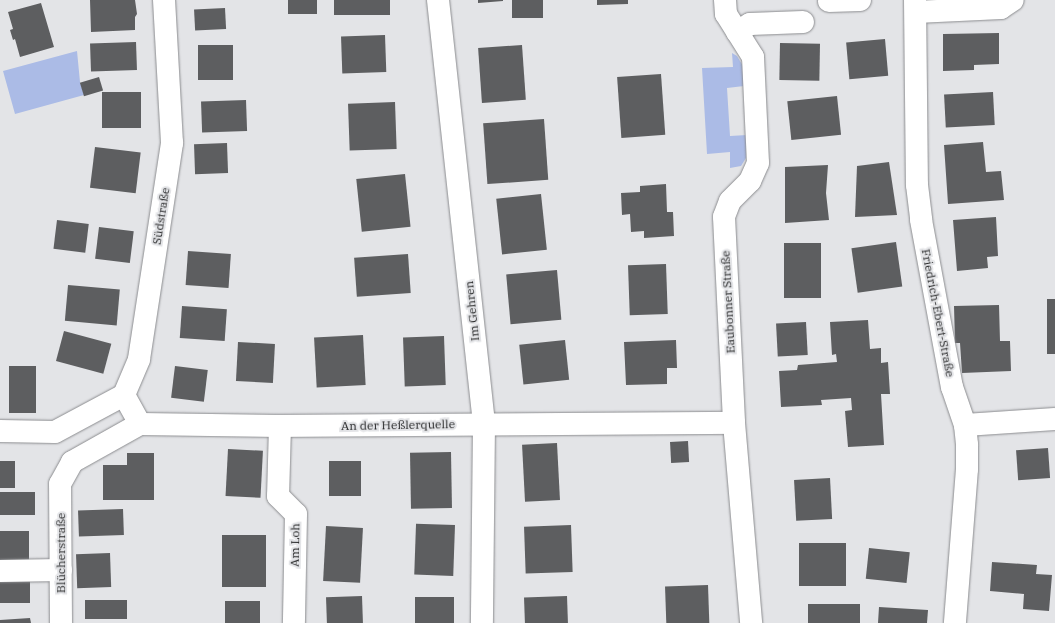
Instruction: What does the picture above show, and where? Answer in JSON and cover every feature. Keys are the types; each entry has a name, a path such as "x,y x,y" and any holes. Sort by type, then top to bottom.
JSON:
{"street":[{"name":"Südstraße","path":"124,395 139,359 172,144 164,0"},
{"name":"Im Gehren","path":"438,0 484,423 482,623"},
{"name":"Eaubonner Straße","path":"725,0 726,14 754,57 758,163 750,181 730,201 724,217 734,423 751,623"},
{"path":"829,2 860,0"},
{"path":"915,6 1001,8 1013,0"},
{"name":"Friedrich-Ebert-Straße","path":"915,6 917,185 921,220 952,387 965,425 967,445 967,469 955,623"},
{"path":"737,32 750,24 803,22"},
{"path":"0,431 55,432 124,395 140,424 72,462 55,432"},
{"path":"965,425 1055,419"},
{"name":"An der Heßlerquelle","path":"140,424 280,426 484,423 734,423"},
{"name":"Am Loh","path":"280,426 278,496 296,514 294,623"},
{"name":"Blücherstraße","path":"61,623 60,484 72,462"},
{"path":"0,572 61,570"}],"shaded area":[{"path":"77,51 80,82 84,95 15,114 3,71"},
{"path":"732,53 737,56 743,66 744,86 727,88 730,136 747,135 746,158 741,166 730,168 730,152 707,154 702,68 733,67"}],"building":[{"path":"90,0 135,0 137,14 135,17 135,30 91,32"},
{"path":"288,0 317,0 317,14 288,14"},
{"path":"334,0 390,0 390,15 334,15"},
{"path":"478,0 503,0 503,1 478,3"},
{"path":"512,0 543,0 543,18 512,18"},
{"path":"597,0 628,0 628,4 597,5"},
{"path":"41,3 54,47 20,57 15,39 13,40 10,30 13,29 8,12"},
{"path":"225,8 226,29 195,31 194,10"},
{"path":"999,33 999,64 974,65 974,70 943,71 943,34"},
{"path":"385,35 386,72 342,74 341,37"},
{"path":"885,39 888,76 849,79 846,42"},
{"path":"136,42 137,70 91,72 90,44"},
{"path":"780,43 820,44 819,81 779,80"},
{"path":"198,45 233,45 233,80 198,80"},
{"path":"522,45 526,100 482,103 478,48"},
{"path":"661,74 665,135 621,138 617,77"},
{"path":"99,77 103,90 84,96 80,83"},
{"path":"102,92 141,92 141,128 102,128"},
{"path":"993,92 995,125 946,128 944,95"},
{"path":"837,96 841,135 791,140 787,101"},
{"path":"246,100 247,131 202,133 201,102"},
{"path":"395,102 397,149 350,151 348,104"},
{"path":"544,119 548,180 487,184 483,123"},
{"path":"983,142 986,172 1001,171 1004,200 948,204 944,145"},
{"path":"227,143 228,173 195,174 194,144"},
{"path":"95,147 141,153 136,193 90,188"},
{"path":"889,162 897,215 855,217 857,166"},
{"path":"828,165 826,193 829,220 785,223 785,167"},
{"path":"405,174 411,227 362,232 356,179"},
{"path":"666,184 667,212 673,212 674,236 644,238 644,231 631,232 630,214 622,215 621,193 640,192 640,186"},
{"path":"541,194 547,250 502,254 496,199"},
{"path":"996,217 998,256 987,257 988,268 957,271 953,220"},
{"path":"57,220 89,224 85,253 53,249"},
{"path":"99,227 134,231 130,263 95,259"},
{"path":"896,242 902,287 858,293 851,248"},
{"path":"784,243 821,243 821,298 784,298"},
{"path":"188,251 231,254 229,288 186,285"},
{"path":"408,254 411,293 357,297 354,258"},
{"path":"666,264 668,314 630,315 628,265"},
{"path":"557,270 561,320 511,324 506,274"},
{"path":"68,285 120,290 117,325 65,321"},
{"path":"1047,299 1055,299 1055,354 1047,354"},
{"path":"999,305 1000,341 1010,341 1011,371 962,373 960,343 955,343 954,306"},
{"path":"182,306 227,309 225,341 180,338"},
{"path":"868,320 870,349 881,348 881,363 888,362 890,394 881,394 884,445 848,447 845,411 852,410 851,398 821,400 822,405 781,407 779,371 797,370 798,365 837,362 836,354 832,355 830,322"},
{"path":"806,322 808,355 778,357 776,324"},
{"path":"64,331 111,344 103,374 56,361"},
{"path":"363,335 366,385 317,387 314,338"},
{"path":"444,336 446,385 405,386 403,337"},
{"path":"565,340 569,380 523,385 519,345"},
{"path":"676,340 677,368 667,368 667,384 626,385 624,342"},
{"path":"238,342 275,344 273,383 236,381"},
{"path":"9,366 36,366 36,413 9,413"},
{"path":"175,366 208,370 204,402 171,398"},
{"path":"688,441 689,462 671,463 670,442"},
{"path":"557,443 560,500 525,502 522,445"},
{"path":"1048,448 1050,478 1018,480 1016,450"},
{"path":"228,449 263,451 260,498 226,496"},
{"path":"451,452 452,508 411,509 410,453"},
{"path":"127,453 154,453 154,500 103,500 103,465 127,465"},
{"path":"0,461 15,461 15,488 0,488"},
{"path":"329,461 361,461 361,496 329,496"},
{"path":"830,478 832,519 796,521 794,480"},
{"path":"0,492 35,492 35,515 0,515"},
{"path":"123,509 124,535 79,537 78,511"},
{"path":"416,524 455,525 453,576 414,575"},
{"path":"571,525 573,572 526,574 524,527"},
{"path":"326,526 363,528 360,583 323,581"},
{"path":"0,531 29,531 29,562 0,562"},
{"path":"222,535 266,535 266,587 222,587"},
{"path":"799,543 846,543 846,586 799,586"},
{"path":"869,548 910,552 907,583 866,579"},
{"path":"110,553 111,587 77,588 76,554"},
{"path":"992,562 1037,565 1036,574 1052,575 1049,611 1023,609 1024,594 990,591"},
{"path":"0,578 30,578 30,603 0,603"},
{"path":"708,585 709,623 666,623 665,587"},
{"path":"362,596 363,623 327,623 326,597"},
{"path":"567,596 568,623 525,623 524,598"},
{"path":"415,597 454,597 454,623 415,623"},
{"path":"85,600 127,600 127,619 85,619"},
{"path":"225,601 260,601 260,623 225,623"},
{"path":"808,604 860,604 860,623 808,623"},
{"path":"879,607 928,610 927,623 878,623"},
{"path":"30,618 31,623 0,623 0,620"}]}
